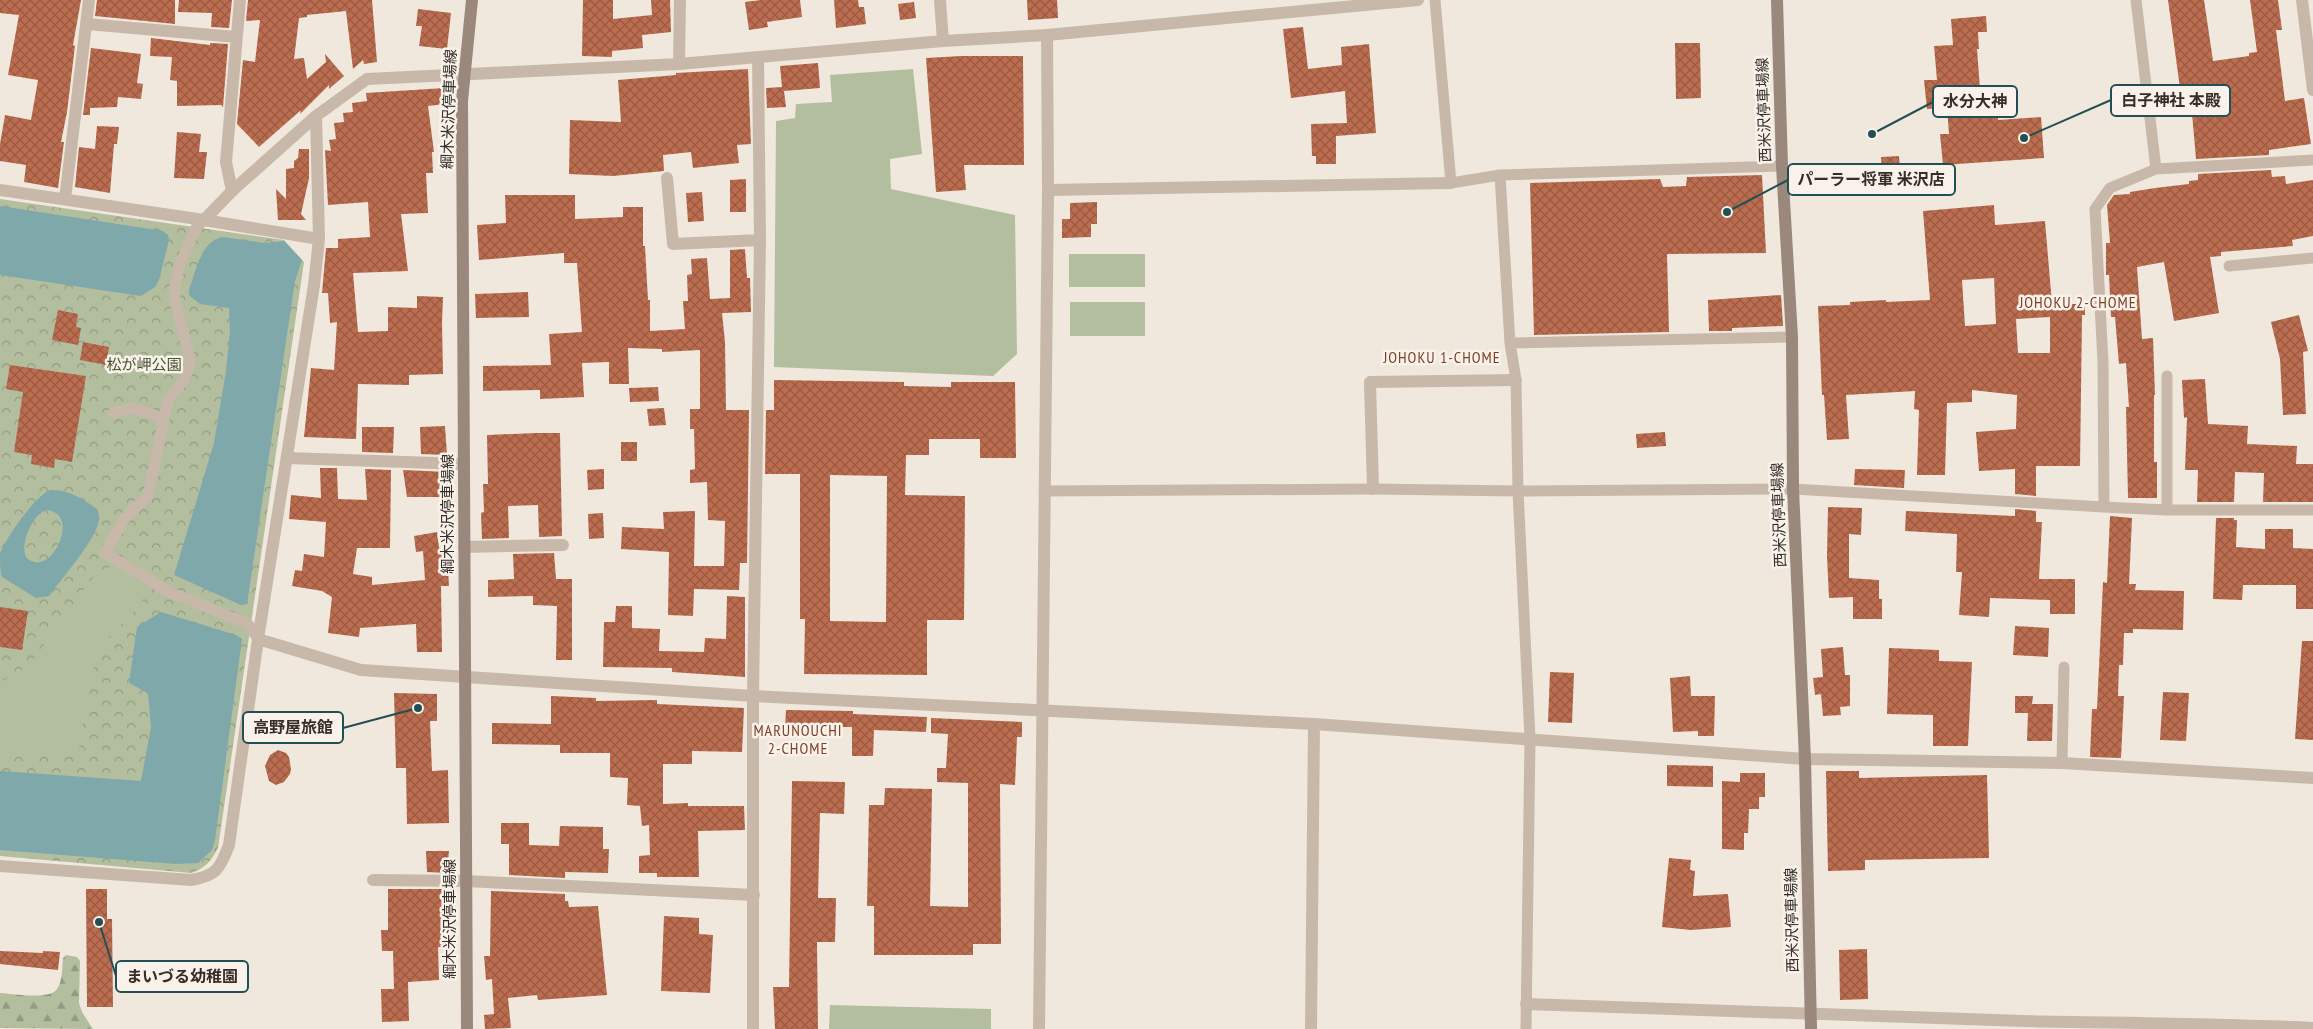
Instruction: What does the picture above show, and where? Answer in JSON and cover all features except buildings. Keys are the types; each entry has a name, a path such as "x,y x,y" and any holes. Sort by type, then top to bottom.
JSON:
{"main road":[{"name":"綱木米沢停車場線","path":"466,1029 464,74 472,0"},
{"name":"西米沢停車場線","path":"1777,0 1782,166 1792,337 1793,489 1805,759 1811,1029"}],"street":[{"path":"65,199 89,0"},
{"path":"232,191 226,162 240,0"},
{"path":"679,64 680,0"},
{"path":"940,0 943,41"},
{"path":"204,220 232,191 316,116 367,78 679,64 943,41 1047,35 1418,0"},
{"path":"2302,0 2313,90"},
{"path":"87,24 236,37"},
{"path":"1039,1029 1048,190 1047,35"},
{"path":"753,1029 754,696 760,240 758,58"},
{"path":"0,866 191,880 206,877 216,871 229,845 258,639 314,285 319,239 316,116"},
{"path":"666,178 673,244 760,240"},
{"path":"1048,190 1451,183"},
{"path":"0,190 319,239"},
{"path":"1372,489 1370,382 1516,380"},
{"path":"287,458 464,464"},
{"path":"464,547 563,545"},
{"path":"258,639 361,670 754,696 1314,724 1805,759 2062,763 2313,778"},
{"path":"1311,1029 1314,724"},
{"path":"373,880 466,881 754,895"},
{"path":"1526,1004 1811,1015 2313,1028"}],"lane":[{"path":"1435,0 1451,183 1500,175 1782,166"},
{"path":"2136,0 2156,169"},
{"path":"2104,507 2103,362 2095,210 2110,188 2156,169 2313,160"},
{"path":"1500,175 1510,344 1516,380 1518,491 1530,738 1526,1029"},
{"path":"204,220 191,238 179,268 174,291 190,365 185,378 168,400 148,496 125,518 105,553 169,592 248,624 258,639"},
{"path":"2229,266 2313,258"},
{"path":"1510,344 1792,337"},
{"path":"2167,376 2167,510"},
{"path":"113,413 132,408 164,418"},
{"path":"1044,491 1793,489 2167,510 2313,510"},
{"path":"2062,763 2064,667"}],"green space":[{"path":"913,69 922,154 890,159 891,189 1015,215 1017,354 993,376 774,367 776,121 795,118 796,104 832,102 830,75"},
{"name":"松が岬公園","path":"0,199 284,240 304,262 218,848 208,864 191,873 0,856"},
{"path":"1069,254 1145,254 1145,287 1069,287"},
{"path":"1070,302 1145,302 1145,336 1070,336"},
{"path":"117,567 145,587 145,594 137,608 111,635 100,652 91,679 79,749 70,757 0,750 0,682 20,672 34,659 97,572"},
{"path":"66,955 77,957 80,961 79,1003 82,1012 93,1029 0,1028 0,993 31,996 53,992 57,989 60,982 63,958"},
{"path":"830,1005 991,1009 991,1029 829,1029"}],"water":[{"path":"0,206 163,231 168,235 169,240 159,280 155,287 141,296 0,275"},
{"path":"223,237 265,243 284,241 302,260 295,281 247,604 241,605 174,575 214,443 226,371 230,331 229,308 200,304 189,295 189,291 204,251 215,239"},
{"path":"50,490 57,490 75,495 97,509 99,519 92,538 49,596 36,598 2,577 0,554 21,519","holes":["46,510 57,514 62,522 62,532 59,544 53,554 44,560 35,562 26,557 26,538 36,518"]},
{"path":"161,612 236,635 242,639 215,840 212,850 198,863 176,864 0,850 0,771 141,781 151,727 148,693 129,683 137,627"}],"place":[{"name":"水分大神","path":"1872,134"},
{"name":"白子神社 本殿","path":"2024,138"},
{"name":"パーラー将軍 米沢店","path":"1727,212"},
{"name":"高野屋旅館","path":"418,708"},
{"name":"まいづる幼稚園","path":"99,922"}],"district":[{"name":"JOHOKU 2-CHOME","path":"2078,302"},
{"name":"JOHOKU 1-CHOME","path":"1442,357"},
{"name":"MARUNOUCHI 2-CHOME","path":"798,739"}]}
